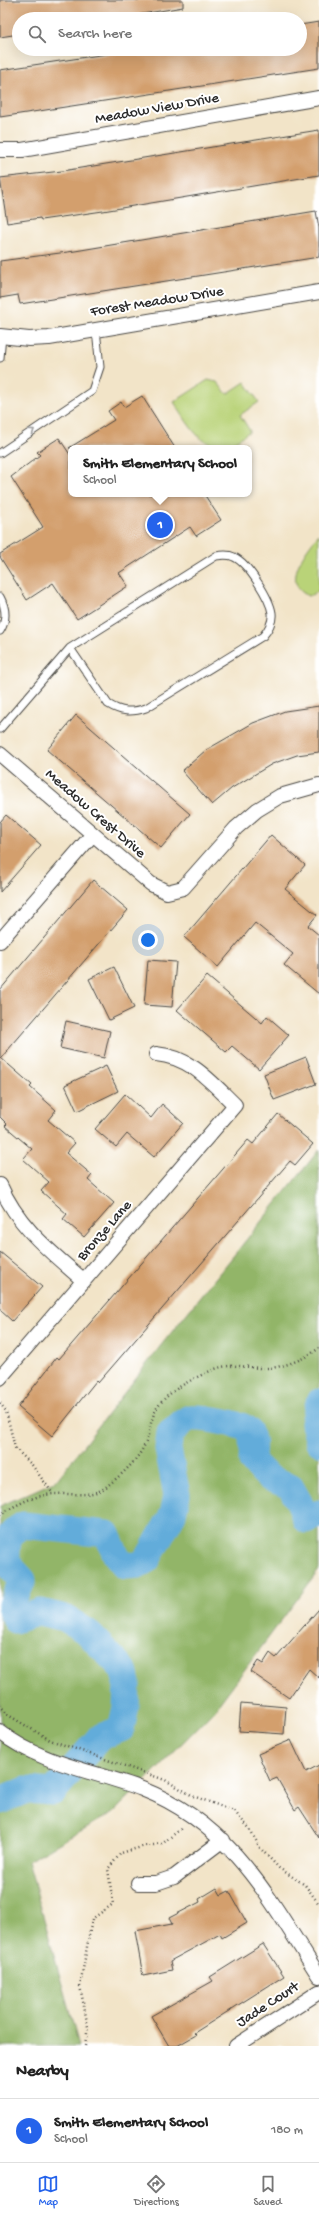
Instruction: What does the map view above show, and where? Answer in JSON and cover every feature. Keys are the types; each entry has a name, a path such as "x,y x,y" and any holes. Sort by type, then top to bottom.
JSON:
{"street":[{"name":"Meadow View Drive","path":"0,150 22,150 319,98"},
{"name":"Forest Meadow Drive","path":"1,336 29,339 49,338 319,292"},
{"name":"Meadow Crest Drive","path":"0,754 151,884 163,892 172,893 187,885 228,838 257,810 280,796 319,785"},
{"path":"0,941 93,834"},
{"name":"Bronze Lane","path":"0,1378 236,1105 189,1063 169,1055 156,1054"},
{"path":"0,1185 13,1211 31,1234 84,1281"},
{"path":"0,1732 22,1746 51,1759 107,1777 163,1798 194,1817 223,1840 252,1873 319,1976"},
{"path":"138,1883 156,1883 174,1877 223,1840"},
{"name":"Jade Court","path":"236,2046 319,1992"}],"lane":[{"path":"0,453 92,391 100,367 96,330"},
{"path":"0,358 1,336"},
{"path":"0,729 70,648 216,556 230,556 242,562 268,599 272,614 270,626 263,636 146,708 136,711 122,711 108,704 70,648"},
{"path":"0,597 5,611 5,621 0,631"}],"path":[{"path":"0,1515 22,1501 53,1494 95,1493 106,1487 137,1458 146,1442 158,1406 170,1393 182,1386 224,1366 241,1365 268,1368 299,1359 319,1348"},
{"path":"0,1403 6,1411 15,1448 32,1464 53,1494"},
{"path":"0,1705 8,1715 50,1740 165,1780 193,1796 234,1811 250,1829 260,1848 279,1868 305,1885 319,1904"},
{"path":"85,2046 88,2027 80,1986 92,1919 113,1904 108,1869 121,1853 145,1846 162,1844 186,1825"}],"green space":[{"path":"208,380 217,382 227,394 245,382 259,402 240,415 250,431 229,444 214,445 203,440 196,434 174,402"},
{"path":"319,534 319,591 309,596 300,590 296,583 296,575 298,566 308,548"},
{"path":"319,1150 319,1570 213,1712 114,1812 28,1861 79,2046 0,2046 0,1506 56,1481 162,1344"}],"building":[{"path":"0,0 183,0 183,7 154,12 12,12 12,35 0,37"},
{"path":"319,22 319,68 0,117 0,70 93,56 307,56 307,24"},
{"path":"319,130 319,175 103,211 41,220 40,218 7,223 0,178 62,171"},
{"path":"316,211 319,228 319,257 20,304 18,295 0,298 0,261 75,251"},
{"path":"142,396 173,445 74,445 114,420 108,411 121,402 124,407"},
{"path":"59,438 68,452 68,497 206,497 221,520 196,536 190,527 119,573 128,586 77,619 53,583 27,600 0,557 0,554 43,527 11,477 40,455 37,452"},
{"path":"319,706 319,752 297,755 272,764 232,788 212,805 182,771 206,750 253,723 285,711"},
{"path":"76,715 190,814 161,848 47,750"},
{"path":"6,815 41,845 0,892 0,822"},
{"path":"271,835 305,865 285,889 317,915 308,926 319,935 319,994 284,965 293,954 255,923 218,967 184,937"},
{"path":"93,880 128,910 1,1058 32,1085 30,1087 56,1110 48,1120 75,1143 66,1153 92,1175 88,1180 114,1203 84,1237 63,1219 67,1214 41,1191 49,1182 23,1159 32,1149 5,1126 7,1124 0,1117 0,990"},
{"path":"148,960 176,962 172,1007 144,1005"},
{"path":"114,967 134,1008 109,1020 89,979"},
{"path":"207,976 262,1023 267,1016 289,1035 259,1069 232,1046 226,1052 177,1010"},
{"path":"66,1021 110,1031 104,1058 60,1048"},
{"path":"306,1057 316,1084 274,1100 264,1074"},
{"path":"106,1066 118,1091 77,1111 65,1085"},
{"path":"125,1094 151,1118 162,1104 183,1123 154,1157 127,1134 116,1147 95,1129"},
{"path":"278,1114 313,1144 295,1165 290,1161 98,1383 96,1381 52,1436 18,1407 57,1357 59,1359 248,1140 253,1144"},
{"path":"0,1252 42,1287 12,1321 0,1310"},
{"path":"319,1609 319,1678 309,1669 289,1698 251,1672 258,1661 263,1664 270,1653 276,1658"},
{"path":"241,1703 286,1707 284,1734 239,1731"},
{"path":"291,1740 306,1772 319,1765 319,1838 299,1807 295,1810 277,1778 270,1781 258,1754"},
{"path":"217,1888 221,1895 229,1891 247,1923 222,1938 220,1934 170,1961 172,1970 143,1976 135,1931 172,1924 169,1918 200,1902 199,1899"},
{"path":"263,1944 284,1976 194,2033 196,2035 177,2046 169,2046 151,2016 213,1981 210,1977"}],"waterway":[{"path":"319,1402 314,1424 319,1442"},
{"path":"0,1801 26,1790 53,1792 100,1737 121,1729 126,1707 127,1683 124,1670 87,1632 65,1618 40,1612 15,1620 11,1605 23,1580 7,1563 7,1545 13,1532 23,1525 107,1534 116,1555 125,1566 138,1565 147,1560 173,1514 177,1495 168,1449 170,1433 190,1418 210,1419 247,1429 250,1432 252,1440 252,1461 269,1478 290,1486 299,1502 306,1520 319,1513"}],"place":[{"name":"Smith Elementary School","path":"160,525"}]}
